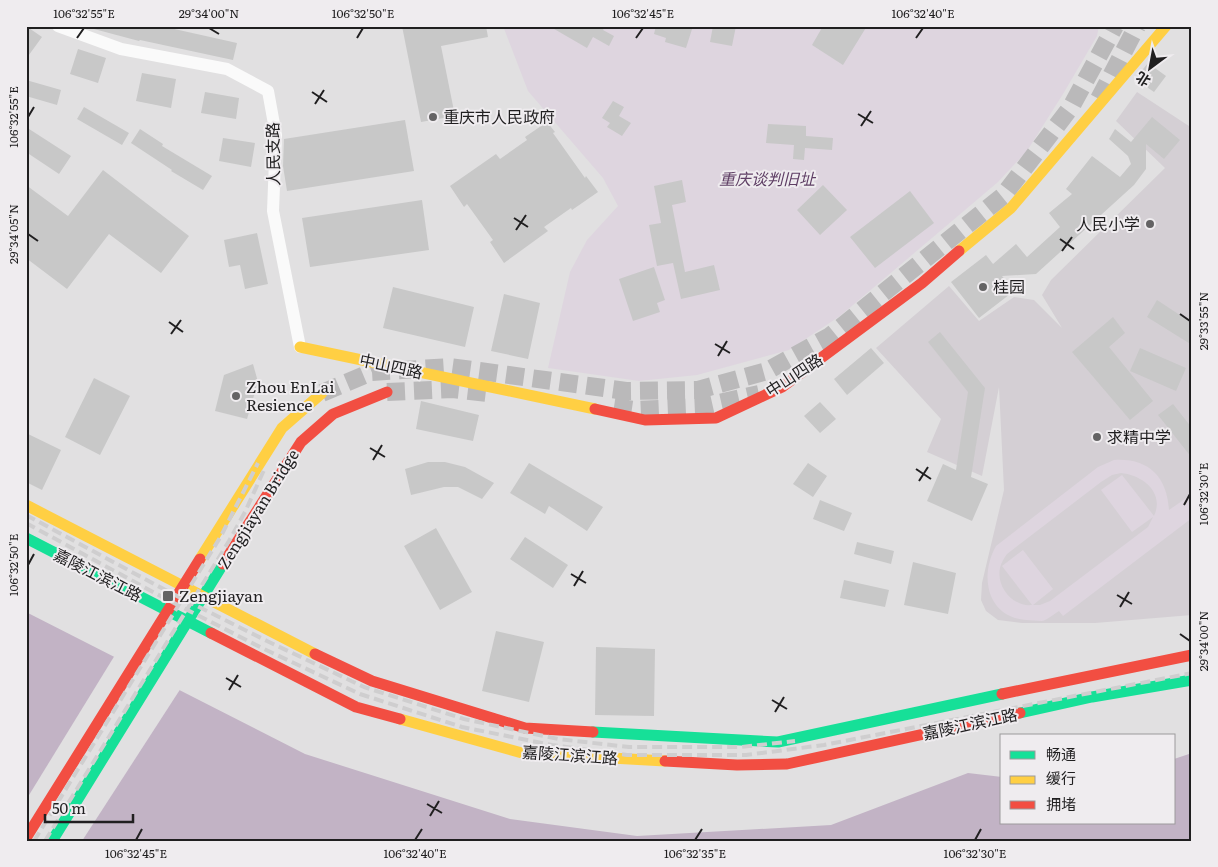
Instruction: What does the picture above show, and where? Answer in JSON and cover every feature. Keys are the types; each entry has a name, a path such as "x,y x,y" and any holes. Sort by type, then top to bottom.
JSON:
{"main road":[{"name":"中山四路","path":"300,347 645,420 716,418 782,387 922,283 1011,208 1166,26"},
{"name":"Zengjiayan Bridge","path":"52,841 261,503 301,442 333,414 387,392"},
{"name":"Zengjiayan Bridge","path":"26,838 282,428 322,393"},
{"name":"嘉陵江滨江路","path":"26,505 304,649 372,681 525,728 778,742 1089,675 1192,655"},
{"name":"嘉陵江滨江路","path":"26,538 356,707 522,753 737,765 788,764 1092,696 1192,680"}],"street":[{"name":"人民支路","path":"58,26 121,50 227,69 268,91 276,135 273,211 300,347"}],"shaded area":[{"name":"求精中学","path":"1137,92 1192,128 1192,615 1095,623 1022,623 998,620 986,611 981,600 982,583 1004,490 999,387 982,476 927,452 941,419 876,348 949,286 979,321 1014,297 1034,300 1062,328 1042,295 1051,280 1165,168 1116,121"},
{"path":"26,612 305,754 510,819 637,836 831,825 968,773 1000,777 1000,824 1176,824 1176,758 1192,753 1192,841 26,841"}],"green space":[{"name":"重庆谈判旧址","path":"503,26 1099,26 1097,36 1027,151 998,182 840,316 789,350 697,375 639,381 548,368 570,272 587,240 618,206 603,178 528,91"},
{"path":"1114,460 1137,462 1146,466 1160,479 1169,510 1192,494 1192,518 1063,616 1059,611 1042,621 1026,620 1013,617 1002,611 990,593 988,582 988,570 996,546 1098,467","holes":["1129,474 1144,481 1154,492 1157,507 1154,516 1122,475 1101,490 1132,532 1153,517 1148,527 1050,601 1040,605 1033,605 1053,589 1023,550 1002,566 1032,605 1018,603 1012,599 1003,589 999,575 1001,564 1007,554 1101,482 1112,475"]}],"pier":[{"path":"115,655 181,688 82,841 26,841 26,800"}],"building":[{"path":"26,26 42,37 26,59"},
{"path":"94,26 161,26 237,43 233,60 139,41 94,29"},
{"path":"402,26 486,26 488,37 441,46 455,116 421,122"},
{"path":"549,26 605,26 603,30 614,36 609,46 593,37 587,48"},
{"path":"656,26 693,26 686,48 665,42 666,38 654,34"},
{"path":"713,26 736,26 732,46 710,42"},
{"path":"823,26 867,26 843,65 812,45"},
{"path":"78,49 106,58 98,83 70,74"},
{"path":"1148,63 1166,76 1154,92 1135,79"},
{"path":"142,73 176,79 171,108 136,101"},
{"path":"26,80 61,90 57,105 26,96"},
{"path":"205,92 239,98 236,119 201,113"},
{"path":"613,101 624,107 619,116 631,123 622,136 607,127 610,123 602,118"},
{"path":"84,107 129,133 122,145 77,119"},
{"path":"1152,117 1180,140 1164,159 1146,144 1146,169 1134,185 1036,274 1002,276 1014,291 979,318 951,282 986,255 993,264 1016,244 1027,257 1060,227 1049,213 1072,194 1066,189 1092,156 1120,177 1131,164 1128,156 1109,139 1115,129 1131,142"},
{"path":"405,120 414,171 287,191 283,166 284,139"},
{"path":"547,122 585,178 586,176 598,192 544,227 548,231 504,263 490,242 493,240 467,204 464,207 450,186 496,154 500,159 527,140 525,137"},
{"path":"768,124 806,126 806,136 833,138 832,150 805,148 804,160 793,159 794,145 766,143"},
{"path":"26,127 71,156 59,174 26,152"},
{"path":"140,129 163,144 162,146 212,176 203,190 171,171 131,143"},
{"path":"223,138 255,143 251,167 219,161"},
{"path":"103,170 189,236 161,273 109,234 67,289 26,258 26,185 68,216"},
{"path":"682,180 686,202 672,205 685,272 714,265 720,290 681,299 673,263 657,266 649,225 661,223 654,186"},
{"path":"823,185 847,210 820,235 797,210"},
{"path":"910,191 934,223 875,268 850,237"},
{"path":"422,200 429,250 310,267 302,218"},
{"path":"257,233 268,284 245,289 240,265 229,267 224,240"},
{"path":"654,267 665,300 657,303 660,312 633,321 619,279"},
{"path":"393,287 474,307 465,347 383,328"},
{"path":"504,294 540,303 528,359 491,351"},
{"path":"1157,300 1192,323 1192,345 1147,317"},
{"path":"1113,317 1125,333 1109,347 1153,401 1130,420 1072,352"},
{"path":"940,332 985,388 971,477 988,484 972,521 927,501 943,464 956,470 968,392 928,342"},
{"path":"871,348 884,363 847,395 834,379"},
{"path":"1140,348 1186,368 1176,391 1130,371"},
{"name":"Zhou EnLai Resience","path":"253,364 258,382 247,419 215,411 224,375"},
{"path":"94,378 130,396 100,455 65,437"},
{"path":"421,401 479,415 473,441 416,429"},
{"path":"820,402 836,419 820,433 804,416"},
{"path":"1173,404 1192,428 1192,458 1158,415"},
{"path":"26,433 61,450 42,490 26,482"},
{"path":"428,462 445,462 465,467 494,483 482,499 458,487 444,487 411,495 405,469"},
{"path":"529,463 603,507 587,531 549,506 545,514 510,493"},
{"path":"808,463 827,476 813,497 793,484"},
{"path":"820,500 852,513 844,531 813,519"},
{"path":"436,528 472,592 440,610 404,546"},
{"path":"525,537 568,565 553,588 510,559"},
{"path":"857,542 894,551 891,564 854,554"},
{"path":"913,562 956,573 948,614 904,605"},
{"path":"844,580 889,590 885,607 840,598"},
{"path":"496,631 544,642 529,702 482,691"},
{"path":"596,647 655,649 654,716 595,715"}],"tunnel":[{"path":"322,393 372,372 450,367 626,391 698,390 767,371 830,336 1003,196 1071,107 1115,26"},
{"path":"1099,99 1137,26"},
{"path":"387,392 453,389 487,393"},
{"path":"614,407 634,410 701,407 759,394"}],"railway":[{"path":"34,841 221,536 258,463"},
{"path":"45,841 229,541 245,512 264,470"},
{"path":"26,515 169,592 364,687 464,719 558,739 629,747 741,747 795,741"},
{"path":"26,523 166,599 264,649 360,694 462,727 552,745 627,755 746,755 824,745 1192,673"}],"traffic: fast":[{"path":"26,538 211,633"},
{"path":"52,841 223,564"},
{"path":"1020,713 1092,697 1192,680"},
{"path":"593,732 778,742 1002,694"}],"traffic: slow":[{"path":"959,251 1011,208 1166,26"},
{"path":"300,347 595,409"},
{"path":"200,559 282,428 322,393"},
{"path":"26,505 315,654"},
{"path":"400,719 522,753 665,761"}],"traffic: jam":[{"path":"595,409 645,420 716,418 782,387 922,283 959,251"},
{"path":"223,564 301,442 333,414 387,392"},
{"path":"26,838 200,559"},
{"path":"211,633 356,707 400,719"},
{"path":"315,654 372,681 525,728 593,732"},
{"path":"1002,694 1192,655"},
{"path":"665,761 737,765 787,764 1020,713"}],"place":[{"name":"重庆市人民政府","path":"433,117"},
{"name":"人民小学","path":"1150,224"},
{"name":"桂园","path":"983,287"},
{"name":"Zhou EnLai Resience","path":"236,396"},
{"name":"求精中学","path":"1097,437"},
{"name":"Zengjiayan","path":"168,596"}]}
